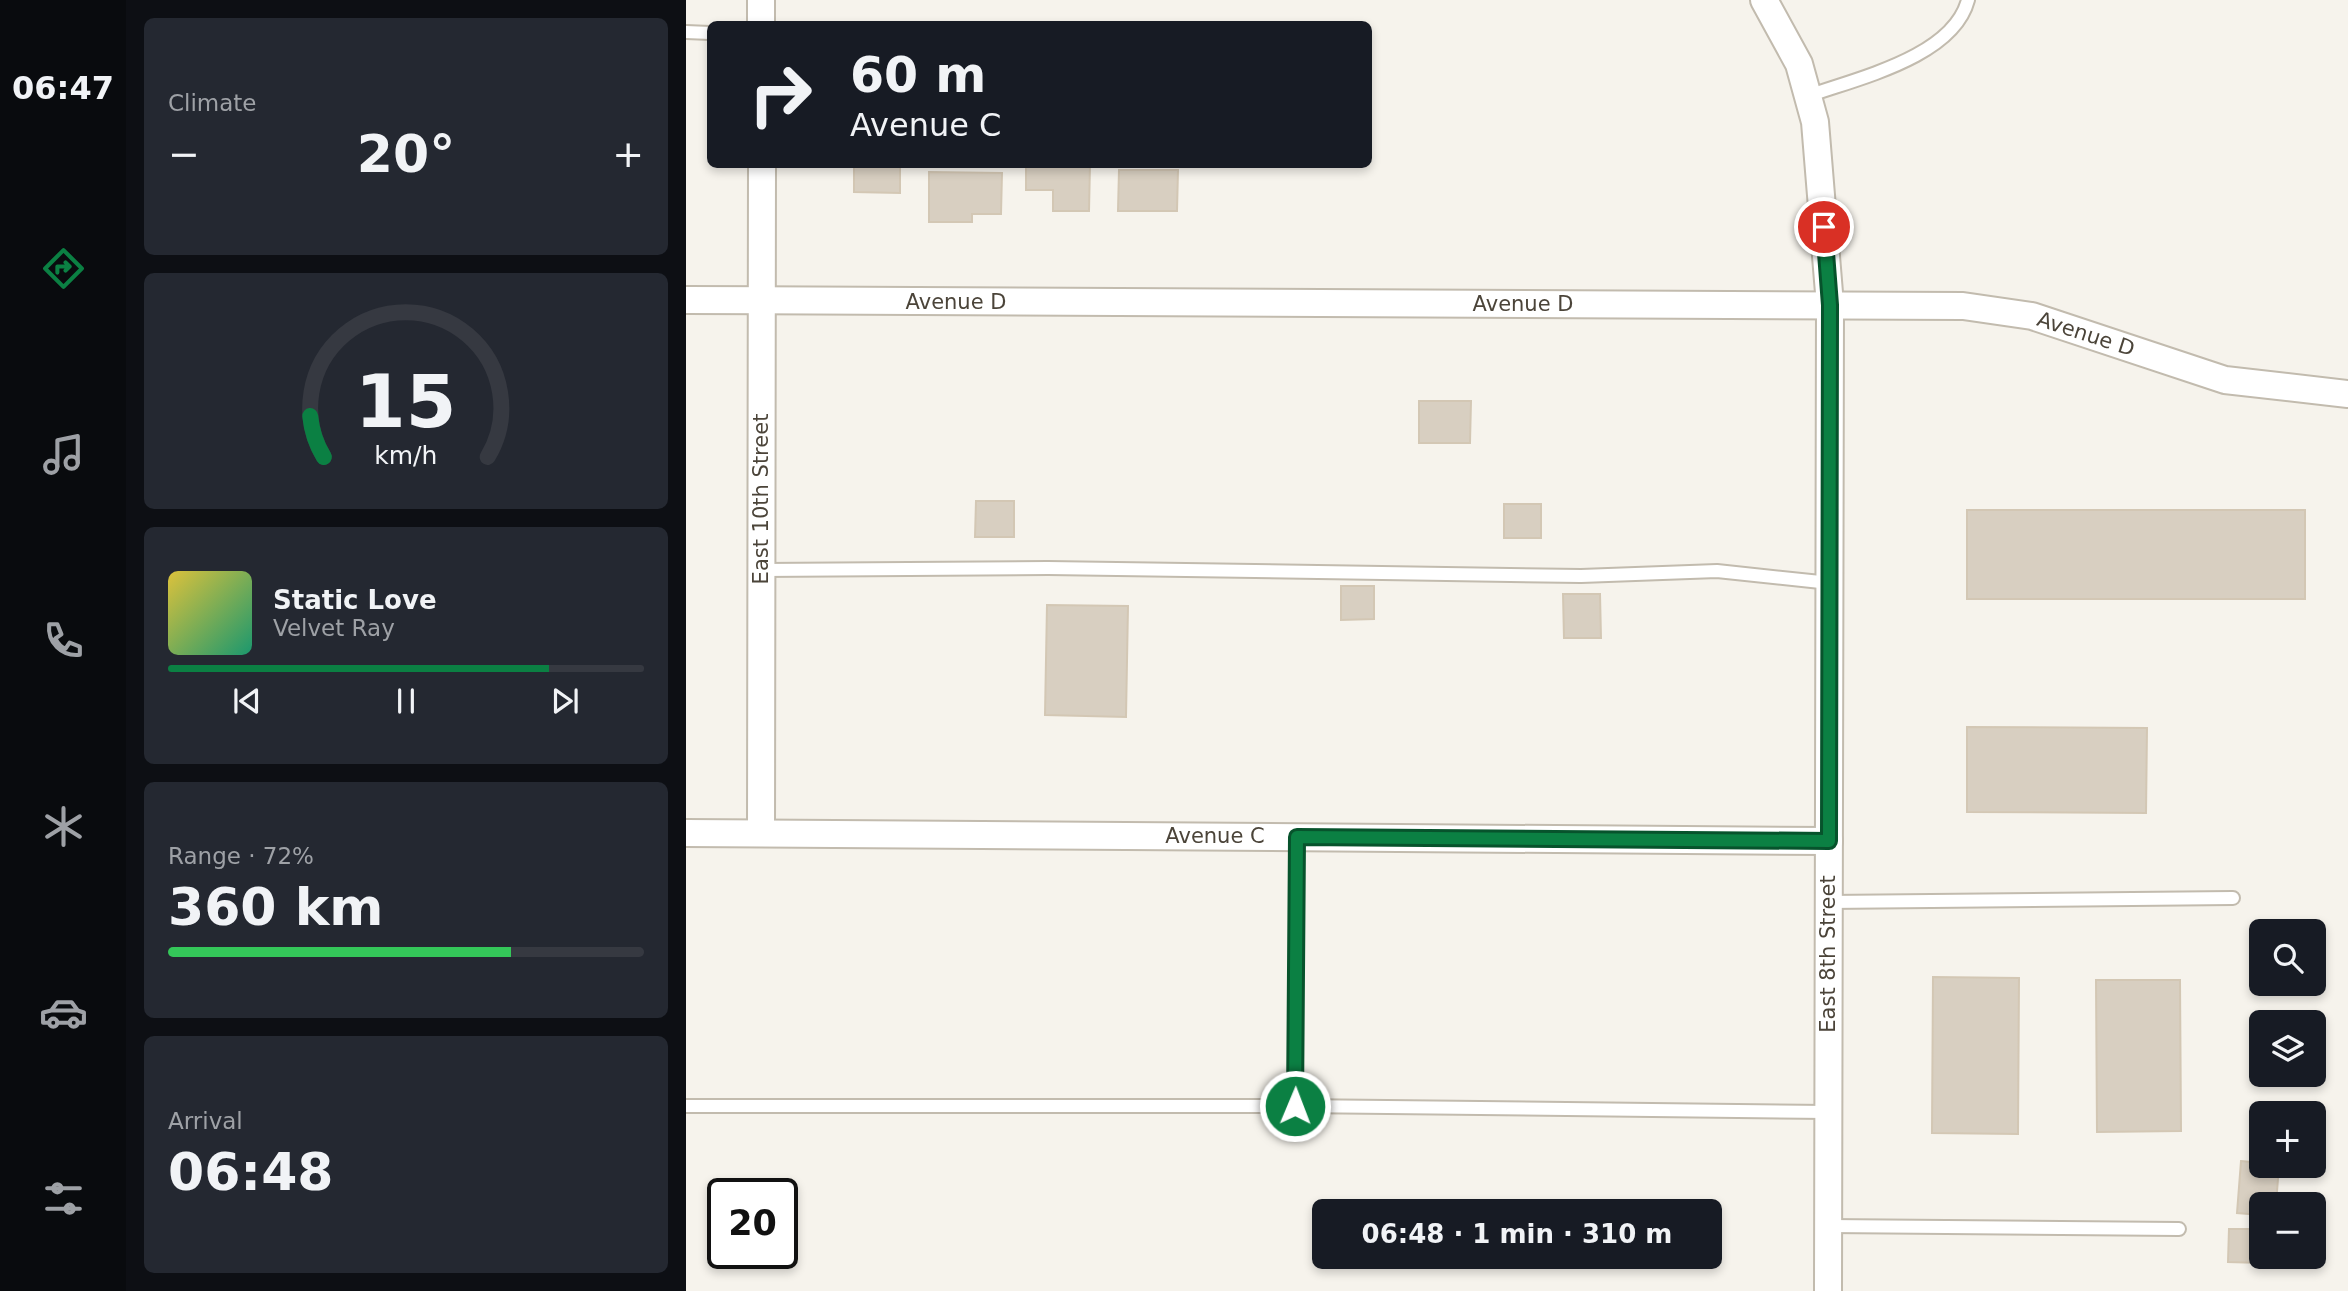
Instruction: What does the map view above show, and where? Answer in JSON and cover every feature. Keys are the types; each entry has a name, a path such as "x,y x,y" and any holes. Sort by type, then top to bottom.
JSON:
{"street":[{"path":"761,0 761,21"},
{"name":"East 8th Street","path":"1764,0 1800,64 1815,122 1830,305 1828,1291"},
{"name":"East 10th Street","path":"761,833 762,168"},
{"name":"Avenue D","path":"686,300 1963,306 2032,316 2225,380 2348,394"},
{"name":"Avenue C","path":"686,833 1829,841"}],"lane":[{"path":"1808,96 1903,62 1931,48 1964,15 1968,0"},
{"path":"686,32 707,33"},
{"path":"761,570 1048,568 1581,576 1717,571 1830,583"},
{"path":"1295,1106 1297,837"},
{"path":"1828,902 2233,898"},
{"path":"686,1106 1295,1106 1828,1112"},
{"path":"1828,1226 2179,1229"}],"building":[{"path":"854,168 900,168 900,193 854,192"},
{"path":"1026,168 1090,168 1089,211 1053,211 1053,190 1026,190"},
{"path":"1119,170 1178,170 1177,211 1118,211"},
{"path":"929,172 1002,173 1001,214 972,214 972,222 929,222"},
{"path":"1419,401 1471,401 1470,443 1419,443"},
{"path":"976,501 1014,501 1014,537 975,537"},
{"path":"1504,504 1541,504 1541,538 1504,538"},
{"path":"1967,510 2305,510 2305,599 1967,599"},
{"path":"1341,586 1374,586 1374,619 1341,620"},
{"path":"1563,594 1600,594 1601,638 1564,638"},
{"path":"1047,605 1128,606 1126,717 1045,715"},
{"path":"1967,727 2147,728 2146,813 1967,812"},
{"path":"1933,977 2019,978 2018,1134 1932,1133"},
{"path":"2096,980 2180,980 2181,1131 2097,1132"},
{"path":"2241,1161 2249,1162 2249,1178 2278,1178 2277,1192 2249,1192 2249,1214 2237,1213"},
{"path":"2229,1229 2249,1229 2249,1263 2228,1262"}],"route":[{"path":"1295,1106 1297,837 1829,841 1830,305 1824,227"}]}
